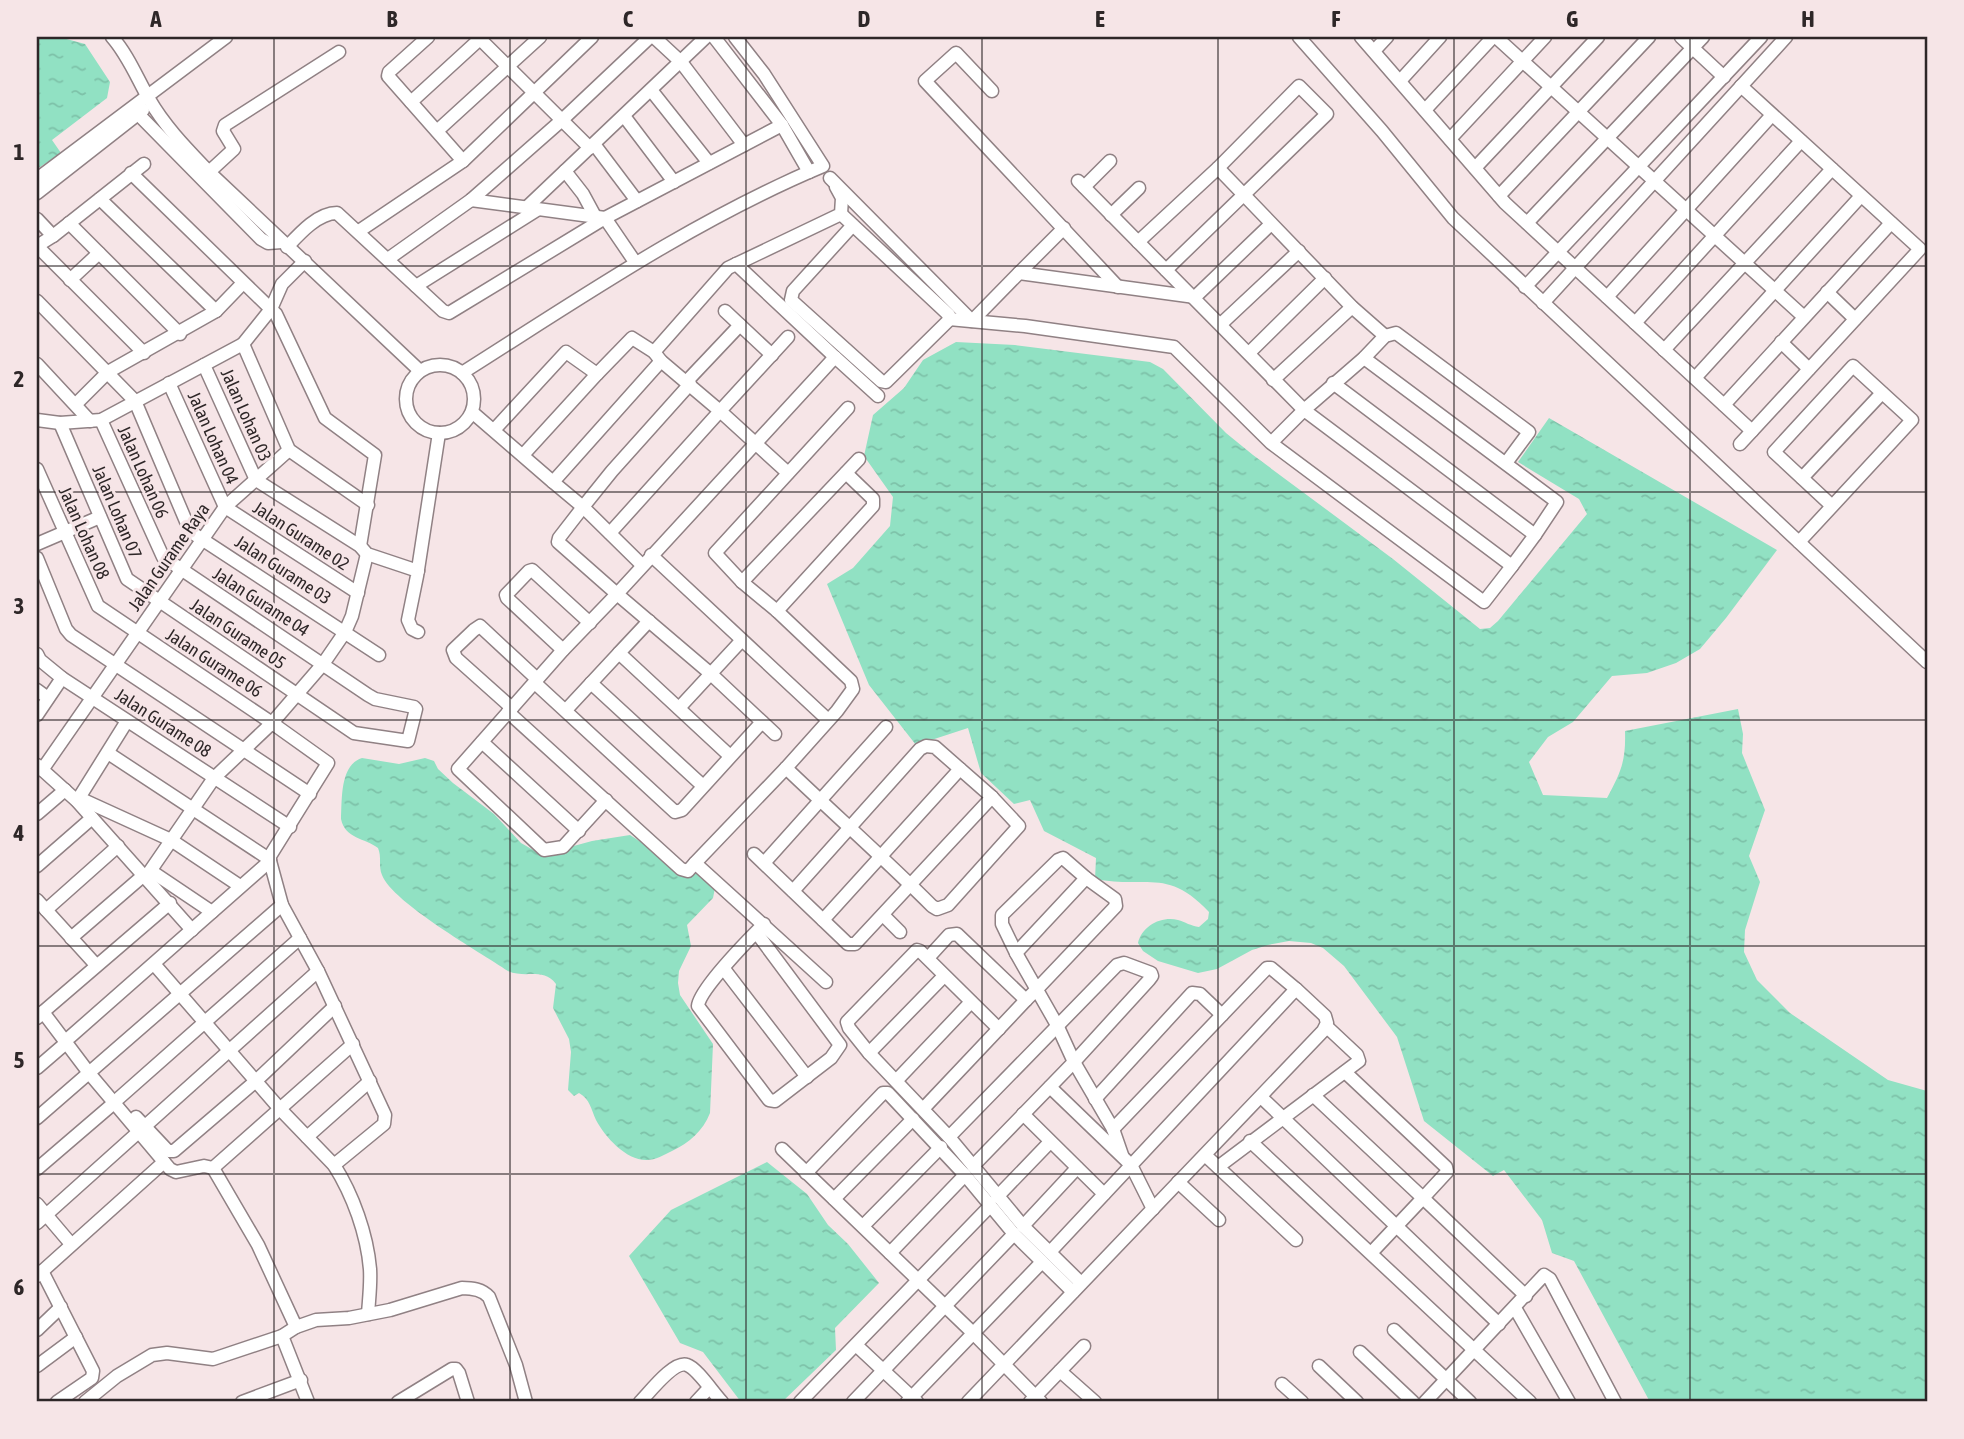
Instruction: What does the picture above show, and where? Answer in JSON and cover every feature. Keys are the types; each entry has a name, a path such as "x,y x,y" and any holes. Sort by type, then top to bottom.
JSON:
{"street":[{"path":"112,37 149,100 178,139 209,172 421,371"},
{"path":"37,193 71,161 226,37"},
{"path":"428,37 388,74 390,80 463,161"},
{"path":"411,102 480,37 562,120 592,146 637,201"},
{"path":"437,131 540,37"},
{"path":"359,231 463,161 592,37"},
{"path":"388,259 471,200 652,37 681,62 744,145"},
{"path":"416,286 531,209 565,172 706,37"},
{"path":"714,37 782,125 809,172"},
{"path":"735,37 764,74 823,166 842,198 841,214"},
{"path":"1299,37 1382,131 1452,218 1927,662"},
{"path":"1361,37 1499,196 1752,431"},
{"path":"1374,51 1387,37"},
{"path":"1400,81 1440,37"},
{"path":"1425,110 1495,37 1804,317"},
{"path":"1450,139 1545,37"},
{"path":"1475,168 1598,37"},
{"path":"1499,196 1649,37"},
{"path":"1681,37 1724,77"},
{"path":"1527,223 1703,37"},
{"path":"1525,287 1761,37"},
{"path":"1543,303 1786,37"},
{"path":"209,172 234,149 223,131 225,125 339,52"},
{"path":"992,91 956,52 925,81 1118,287"},
{"path":"1138,242 1299,86 1327,114 1166,270"},
{"path":"1741,86 1920,249 1741,444"},
{"path":"651,90 709,163"},
{"path":"37,179 71,161 138,114 149,100"},
{"path":"138,114 264,242 285,244 333,212 343,216 443,311 451,312 601,218 782,125"},
{"path":"1607,297 1772,115"},
{"path":"624,116 674,182"},
{"path":"1635,323 1801,141"},
{"path":"1111,161 1081,184 1195,297 1273,380 1304,410 1511,566"},
{"path":"144,163 37,246 144,353"},
{"path":"462,373 635,262 710,221 823,166"},
{"path":"1218,167 1352,307 1385,335"},
{"path":"1664,350 1832,169"},
{"path":"565,172 635,262"},
{"path":"71,938 147,874 214,778 299,695 345,632 358,593 375,455 325,418 281,322 271,309 131,173"},
{"path":"830,178 972,321"},
{"path":"1111,215 1139,188"},
{"path":"1695,378 1861,196"},
{"path":"100,199 216,311"},
{"path":"471,200 601,218"},
{"path":"841,214 949,315 949,319"},
{"path":"553,482 722,274 736,264 841,214"},
{"path":"37,219 53,236"},
{"path":"69,223 180,334"},
{"path":"1724,405 1891,223"},
{"path":"1195,297 1270,224"},
{"path":"853,225 793,291 792,300 881,381 886,382 949,319 1025,326 1174,347 1271,443 1483,602 1557,502 1364,358"},
{"path":"972,321 1064,228"},
{"path":"1221,324 1299,251"},
{"path":"70,280 99,253"},
{"path":"37,420 60,423 96,421 243,344 271,309 282,284 305,261"},
{"path":"736,264 877,396"},
{"path":"1019,273 1195,297"},
{"path":"1249,353 1325,278"},
{"path":"76,404 108,372 180,334 216,311 243,284"},
{"path":"1827,292 1855,319"},
{"path":"37,301 135,401 188,526 202,539"},
{"path":"1273,380 1352,307"},
{"path":"725,311 772,355"},
{"path":"740,324 612,471 558,542 711,674 775,734"},
{"path":"1271,443 1364,358 1385,335 1396,333 1529,432 1506,463"},
{"path":"610,533 788,337"},
{"path":"523,455 630,338 635,338 788,473"},
{"path":"1781,342 1809,369"},
{"path":"243,344 289,450 368,505"},
{"path":"495,430 566,352 597,374"},
{"path":"606,800 563,847 544,850 459,772 458,767 835,357"},
{"name":"Jalan Lohan 06","path":"37,364 96,421 163,557 179,570"},
{"name":"Jalan Lohan 03","path":"204,365 256,480"},
{"path":"442,365 462,373 473,391 474,402 464,424 453,431 439,433 428,431 417,424 406,403 412,380 421,371 442,365"},
{"path":"1799,542 1912,420 1853,366 1774,452 1832,506"},
{"name":"Jalan Lohan 04","path":"169,383 225,507"},
{"path":"1334,383 1535,535"},
{"path":"1802,478 1882,393"},
{"path":"762,722 682,810 674,811 593,738 480,626 453,650 456,658 510,710 681,869 688,871 786,768 852,692 853,683 715,555 715,551 848,408"},
{"path":"471,412 495,430 610,533 647,560 742,640 828,720"},
{"name":"Jalan Lohan 07","path":"60,423 124,575 158,601"},
{"path":"418,632 412,629 408,620 439,433"},
{"name":"Jalan Gurame Raya","path":"40,767 93,698 225,507 289,450"},
{"path":"742,582 859,459"},
{"name":"Jalan Lohan 08","path":"37,469 96,603 136,633"},
{"path":"777,611 873,506 873,499 846,473"},
{"path":"256,480 363,550 418,571"},
{"name":"Jalan Gurame 02","path":"225,507 358,593"},
{"path":"37,544 100,517"},
{"name":"Jalan Gurame 03","path":"202,539 379,654"},
{"path":"37,558 69,633 310,793 269,860 37,1068"},
{"name":"Jalan Gurame 04","path":"179,570 375,699 414,707 416,709 408,741 354,733 299,695"},
{"path":"563,650 506,598 529,571 532,570 590,623"},
{"name":"Jalan Gurame 05","path":"158,601 299,695"},
{"path":"566,710 649,621"},
{"name":"Jalan Gurame 06","path":"136,633 327,760 328,766 310,793"},
{"path":"679,708 742,640"},
{"path":"619,653 730,756"},
{"name":"Jalan Gurame 08","path":"37,654 40,660 62,678 290,827"},
{"path":"37,715 62,678"},
{"path":"591,682 702,786"},
{"path":"37,690 48,698"},
{"path":"78,800 127,721"},
{"path":"764,863 886,727"},
{"path":"482,741 579,831"},
{"path":"786,768 850,828 880,857 910,884 932,906 937,909 944,908 1020,826 992,797 935,747 923,747 850,828 793,891"},
{"path":"108,753 269,860 282,905 318,971 385,1115 384,1124 334,1165"},
{"path":"40,767 78,800 171,840 240,886"},
{"path":"823,920 960,769"},
{"path":"37,814 65,790"},
{"path":"754,854 848,944 853,945 858,943 992,797"},
{"path":"78,800 118,846 147,874 192,930"},
{"path":"37,866 92,818"},
{"path":"96,965 41,905 118,846"},
{"path":"923,1109 1037,989 1117,904 1115,899 1067,860 1060,858 1002,915 1003,927 1016,953 1037,989 1057,1025 1074,1062 1113,1129 1126,1160 1153,1209"},
{"path":"695,863 760,928 826,982"},
{"path":"147,874 212,912"},
{"path":"1016,953 1086,878"},
{"path":"170,904 40,1015 68,1040 164,1161 176,1172 204,1166 213,1168 258,1245 296,1327"},
{"path":"37,1118 282,905"},
{"path":"883,915 900,932"},
{"path":"760,928 840,1045 836,1053 779,1100 771,1101 721,1039 698,1008 697,1002 760,928"},
{"path":"928,958 949,935 957,934 1026,1000"},
{"path":"37,1169 300,938"},
{"path":"999,1029 920,951 915,951 848,1020 849,1028 869,1053 923,1109 945,1142 1018,1230 1077,1288"},
{"path":"863,1226 1117,964 1124,963 1152,974 1149,981 1074,1062 890,1253"},
{"path":"154,964 281,1109 334,1165 346,1185 368,1254 371,1279 368,1314"},
{"path":"968,1402 1261,1097 1326,1026 1326,1018 1296,989 1271,968 1267,968 1113,1129"},
{"path":"724,969 807,1077"},
{"path":"41,1219 318,971"},
{"path":"869,1053 944,976"},
{"path":"856,1345 912,1400 1104,1194 1126,1160 1296,989"},
{"path":"1095,1099 1192,993 1200,994 1223,1015"},
{"path":"896,1082 971,1002"},
{"path":"141,1129 166,1150 173,1152 257,1080 335,1006"},
{"path":"1218,1167 1358,1063 1359,1059 1326,1026"},
{"path":"213,1168 353,1044"},
{"path":"1345,1072 1448,1169 1372,1252"},
{"path":"307,1138 370,1081"},
{"path":"1050,1087 1126,1160"},
{"path":"806,1173 884,1093 890,1094 913,1119 945,1142"},
{"path":"1313,1095 1526,1296"},
{"path":"1261,1097 1499,1324"},
{"path":"1023,1115 1104,1194"},
{"path":"834,1199 913,1119"},
{"path":"1251,1141 1530,1402"},
{"path":"800,1402 1051,1142"},
{"path":"782,1149 945,1305 1036,1400 1084,1346"},
{"path":"1205,1154 1296,1240"},
{"path":"57,1402 93,1375 61,1307 39,1274 164,1161"},
{"path":"853,1402 1077,1168"},
{"path":"1178,1182 1219,1220"},
{"path":"37,1204 41,1219 71,1244"},
{"path":"1425,1402 1544,1275 1550,1279 1615,1402"},
{"path":"85,1402 131,1366 152,1355 167,1353 213,1359 282,1336 296,1327 316,1320 400,1308 462,1288 481,1290 489,1297 526,1402"},
{"path":"37,1330 61,1307"},
{"path":"1515,1308 1569,1402"},
{"path":"1394,1330 1470,1402"},
{"path":"282,1336 308,1402"},
{"path":"37,1366 76,1338"},
{"path":"1360,1352 1413,1402"},
{"path":"640,1402 674,1367 680,1365 690,1367 722,1402"},
{"path":"1320,1366 1357,1402"},
{"path":"398,1402 456,1369 468,1402"},
{"path":"1060,1371 1095,1402"},
{"path":"242,1402 266,1398 301,1380"},
{"path":"1282,1384 1302,1402"},
{"path":"696,1402 709,1388"}],"water":[{"path":"37,37 59,37 85,44 110,82 107,98 52,140 61,153 37,169"},
{"path":"956,342 1015,345 1150,362 1163,369 1226,433 1393,559 1480,629 1490,628 1498,621 1587,514 1579,499 1518,462 1549,418 1777,550 1700,649 1676,663 1647,673 1612,676 1573,722 1548,737 1529,762 1543,795 1607,798 1622,766 1625,731 1738,709 1743,734 1742,753 1765,810 1749,856 1760,882 1745,930 1744,952 1757,980 1790,1013 1888,1080 1927,1091 1927,1402 1650,1402 1574,1261 1552,1253 1542,1220 1504,1170 1493,1176 1424,1121 1397,1037 1344,966 1323,948 1311,943 1289,941 1252,950 1217,969 1198,973 1158,961 1143,951 1138,943 1140,937 1148,927 1159,921 1172,919 1199,927 1208,919 1209,912 1194,898 1168,884 1095,879 1096,858 1044,831 1030,800 1014,804 981,773 968,728 916,745 869,685 827,584 853,568 890,526 893,497 864,456 873,415 904,388 923,360"},
{"path":"362,758 399,764 425,758 434,761 438,769 453,783 494,814 521,843 535,851 548,853 592,841 630,835 690,874 701,874 715,888 713,898 687,925 691,946 679,971 680,995 713,1044 710,1113 704,1125 690,1140 663,1156 650,1160 638,1159 624,1152 600,1127 586,1098 579,1093 574,1096 568,1090 571,1052 569,1039 553,1008 556,984 545,976 508,971 419,913 389,886 381,872 378,848 347,831 341,819 346,775 355,762"},
{"path":"767,1162 807,1194 828,1225 848,1244 879,1283 835,1328 836,1350 782,1402 741,1402 703,1352 680,1343 629,1256 671,1210"}]}
